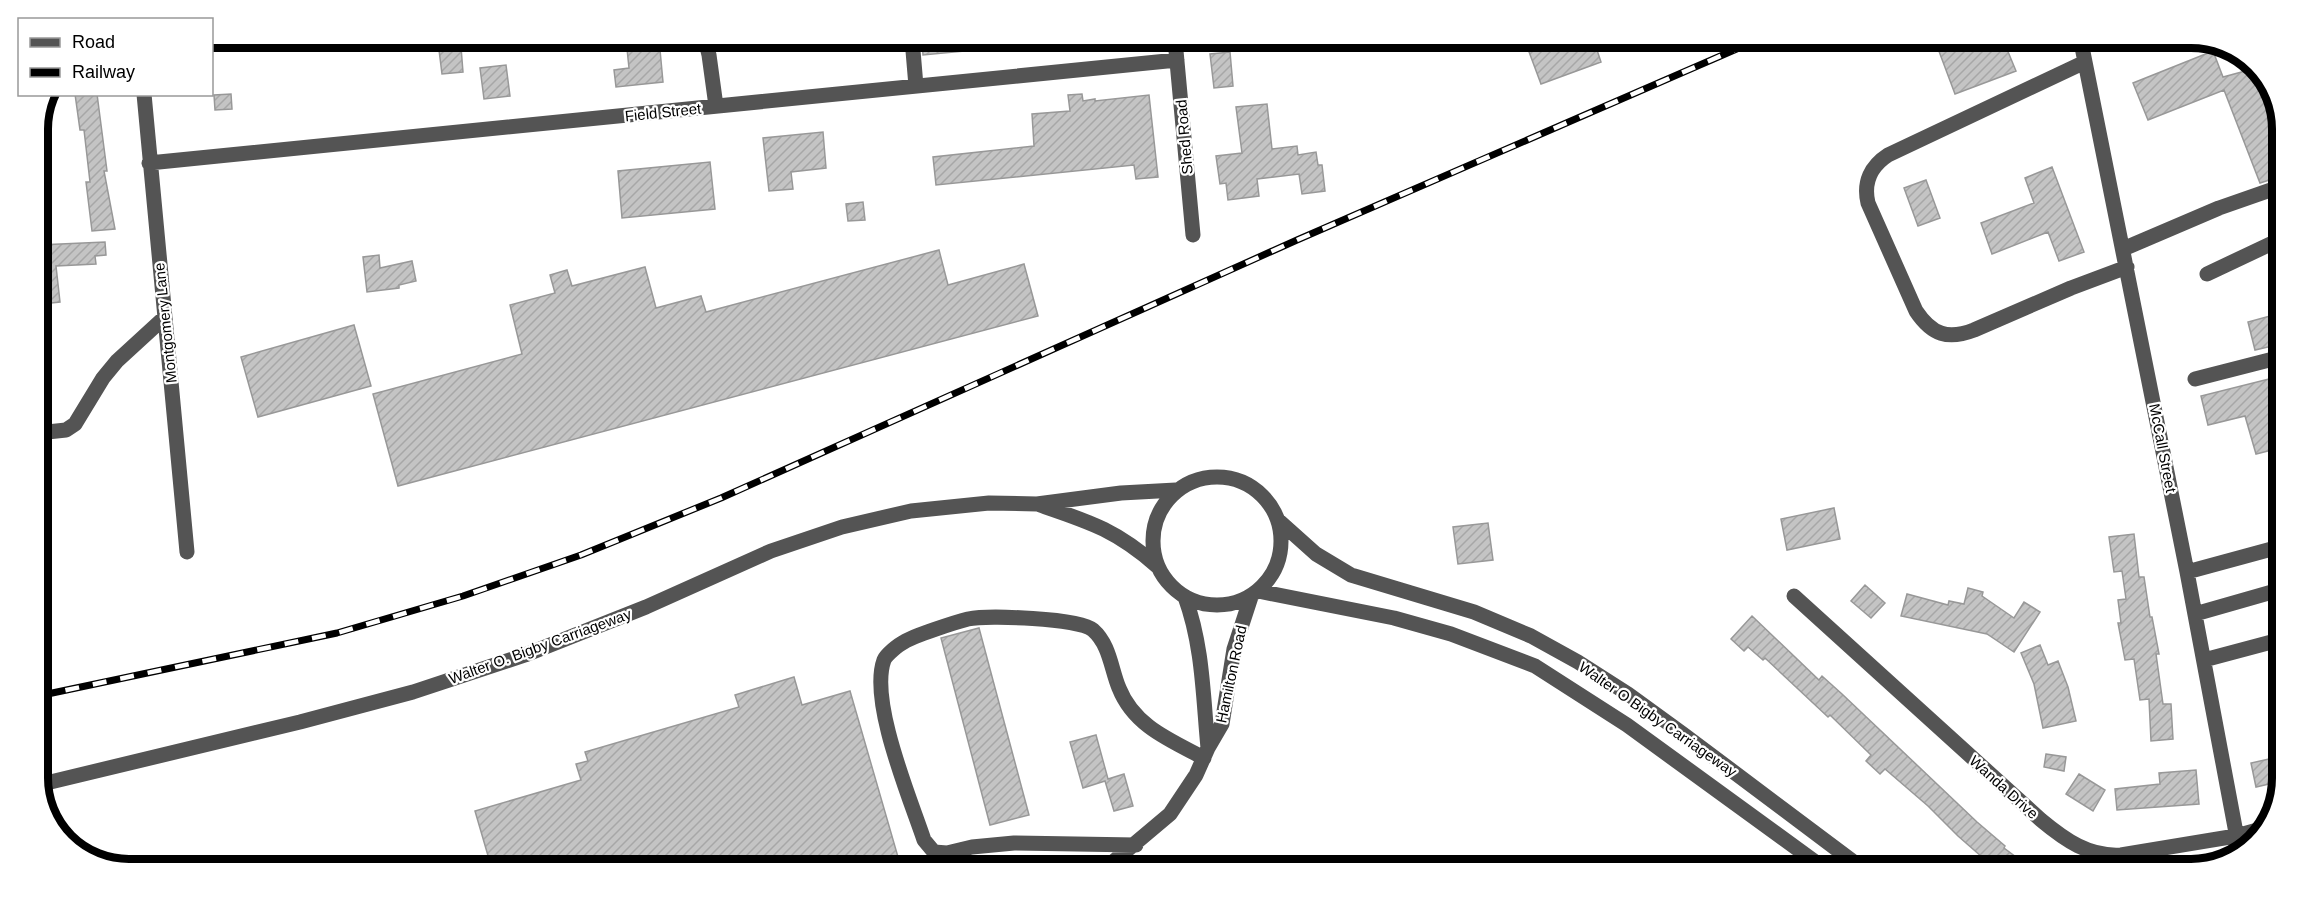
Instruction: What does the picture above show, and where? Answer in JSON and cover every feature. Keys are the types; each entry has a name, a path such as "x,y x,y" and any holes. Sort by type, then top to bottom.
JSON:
{"street":[{"path":"707,48 716,106"},
{"path":"913,48 916,86"},
{"name":"Shed Road","path":"1176,48 1193,235"},
{"name":"McCall Street","path":"2082,48 2187,572 2238,844"},
{"name":"Field Street","path":"149,163 1177,60"},
{"path":"2085,62 1888,155 1879,161 1866,183 1868,203 1916,311 1925,325 1943,334 1953,336 1968,333 2127,267"},
{"name":"Montgomery Lane","path":"144,96 187,552"},
{"path":"2123,249 2219,208 2272,189"},
{"path":"2207,274 2272,244"},
{"path":"48,432 66,430 75,424 103,378 117,361 165,317"},
{"path":"2195,379 2272,359"},
{"name":"Walter O Bigby Carriageway","path":"1811,859 1627,725 1535,666 1451,634 1394,618 1254,594 1223,605 1203,604 1185,597 1168,584 1157,566 1152,546 1154,525 1162,506 1176,490 1194,480 1214,476 1235,478 1254,488 1268,502 1278,520 1316,554 1351,575 1474,612 1531,636 1578,662 1674,727 1850,859"},
{"name":"Walter O. Bigby Carriageway","path":"48,783 300,723 413,692 547,646 646,607 771,551 842,527 911,511 989,503 1037,504 1121,492 1176,490"},
{"name":"Walter O. Bigby Carriageway","path":"1037,504 1092,522 1112,532 1134,546 1157,566"},
{"path":"1254,594 1270,576 1278,559 1281,540 1278,520"},
{"path":"2187,572 2272,549"},
{"path":"2195,614 2272,592"},
{"name":"Hamilton Road","path":"1117,859 1170,814 1196,776 1222,724 1234,649 1254,594"},
{"name":"Wanda Drive","path":"1794,596 2041,820 2076,846 2106,856 2250,832"},
{"name":"Hamilton Road","path":"1185,597 1192,616 1203,671 1206,753"},
{"path":"1136,844 1014,843 972,847 946,853 934,852 924,840 883,712 880,682 885,658 904,642 969,619 1071,622 1093,630 1108,653 1119,688 1136,718 1162,736 1206,753"},
{"path":"2204,660 2272,642"}],"building":[{"path":"461,48 463,72 442,74 439,50"},
{"path":"627,48 660,48 663,82 616,87 614,70 629,68"},
{"path":"923,48 985,49 923,55"},
{"path":"1528,48 1596,48 1601,62 1541,84"},
{"path":"1938,48 2006,48 2016,71 1955,94"},
{"path":"2213,51 2223,77 2246,71 2255,80 2268,103 2272,124 2272,179 2260,183 2224,90 2148,120 2133,83"},
{"path":"1230,52 1233,86 1214,88 1210,54"},
{"path":"506,65 510,96 484,99 480,68"},
{"path":"231,94 232,109 215,110 214,95"},
{"path":"1082,94 1083,101 1149,95 1158,177 1136,179 1134,165 936,185 933,157 1034,146 1032,114 1070,111 1068,95"},
{"path":"75,96 97,96 107,171 104,171 115,229 92,231 86,182 90,182 84,130 80,130"},
{"path":"1267,104 1272,149 1297,146 1298,155 1316,152 1318,165 1322,165 1325,191 1302,194 1299,174 1257,179 1259,196 1228,200 1226,183 1220,184 1216,156 1242,153 1236,107"},
{"path":"823,132 826,168 791,172 793,189 769,191 763,138"},
{"path":"710,162 715,209 622,218 618,171"},
{"path":"2052,167 2084,252 2059,261 2048,232 1992,254 1981,223 2034,203 2025,178"},
{"path":"1926,180 1940,218 1918,226 1904,188"},
{"path":"863,202 865,220 848,221 846,204"},
{"path":"105,242 106,255 95,256 96,264 56,266 60,302 48,303 48,245"},
{"path":"939,250 948,285 1024,264 1038,316 398,486 373,394 522,354 510,305 555,293 550,275 567,270 572,286 645,267 656,308 701,296 706,312"},
{"path":"379,255 380,268 412,261 416,281 399,285 399,288 367,292 363,257"},
{"path":"2272,315 2272,346 2255,350 2248,322"},
{"path":"354,325 371,386 258,417 241,357"},
{"path":"2272,378 2272,450 2256,454 2245,416 2208,425 2201,396"},
{"path":"1834,508 1840,539 1787,550 1781,519"},
{"path":"1488,523 1493,560 1458,564 1453,527"},
{"path":"2134,534 2139,577 2144,577 2159,654 2156,654 2163,704 2171,704 2173,739 2151,741 2149,699 2140,700 2134,659 2125,660 2118,623 2121,623 2118,600 2126,599 2122,571 2114,572 2109,537"},
{"path":"1865,585 1885,603 1871,618 1851,601"},
{"path":"1968,588 1983,592 1982,596 2014,618 2024,602 2040,612 2014,652 1987,634 1901,616 1907,594 1948,605 1949,601 1964,604"},
{"path":"1752,616 1819,680 1822,676 1842,694 2005,846 2004,848 2019,859 1984,859 1885,769 1880,774 1866,761 1871,755 1830,715 1828,717 1765,658 1763,660 1748,647 1744,651 1731,639"},
{"path":"979,628 1029,815 990,825 941,638"},
{"path":"2040,645 2048,665 2058,661 2068,687 2076,721 2043,728 2034,684 2021,653"},
{"path":"794,677 802,705 850,691 898,857 891,859 499,859 498,856 489,859 475,811 581,780 576,764 588,761 585,752 739,707 735,695"},
{"path":"1096,735 1108,779 1124,774 1133,806 1114,811 1105,781 1083,788 1070,742"},
{"path":"2046,754 2066,757 2064,771 2044,767"},
{"path":"2272,758 2271,783 2256,787 2251,763"},
{"path":"2196,770 2199,804 2117,810 2115,789 2160,784 2159,773"},
{"path":"2079,774 2105,790 2093,811 2066,794"}],"railway":[{"path":"48,694 337,633 463,596 581,555 721,498 1297,240 1739,48"}]}
